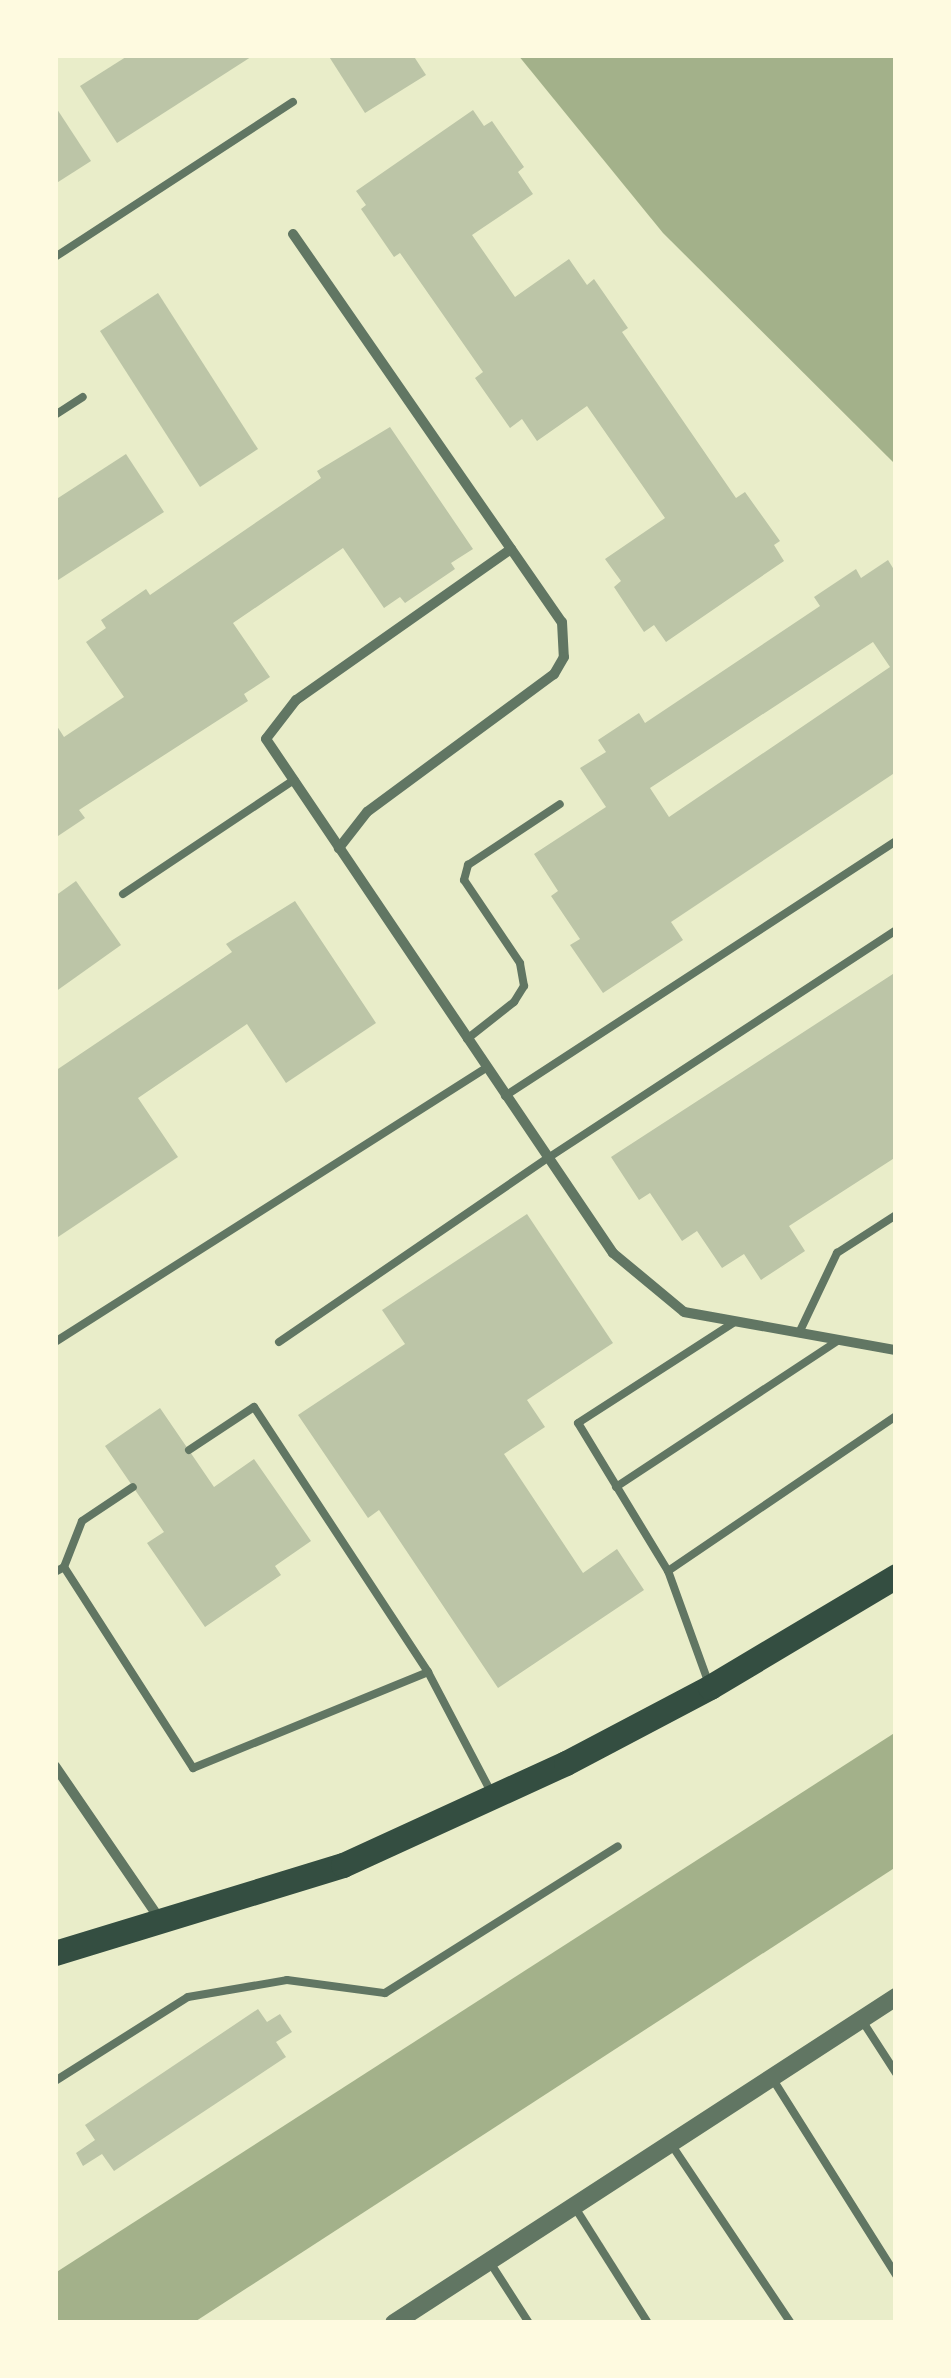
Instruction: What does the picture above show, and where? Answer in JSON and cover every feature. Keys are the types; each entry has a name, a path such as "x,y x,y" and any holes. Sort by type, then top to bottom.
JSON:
{"main road":[{"path":"55,1954 343,1865 493,1796 710,1687 896,1576"}],"street":[{"path":"293,234 562,622 564,658 554,674 367,812 339,848"},
{"path":"511,549 296,700 266,739 614,1253 684,1312 839,1340 892,1345"},
{"path":"55,1766 160,1919"},
{"path":"394,2323 896,1997"}],"lane":[{"path":"55,257 293,102"},
{"path":"55,415 82,398"},
{"path":"123,894 294,780"},
{"path":"466,1039 514,1002 524,986 520,963 464,880 468,865 560,804"},
{"path":"505,1096 896,841"},
{"path":"279,1342 548,1158 896,930"},
{"path":"55,1342 486,1068"},
{"path":"799,1332 836,1253 896,1215"},
{"path":"710,1687 668,1572 578,1424 736,1321"},
{"path":"616,1487 839,1340"},
{"path":"189,1450 254,1407 428,1672 493,1796"},
{"path":"668,1572 896,1416"},
{"path":"55,1572 64,1567 82,1521 134,1487"},
{"path":"64,1567 193,1768 428,1672"},
{"path":"55,2081 188,1996 287,1980 385,1992 618,1846"},
{"path":"861,2020 896,2073"},
{"path":"772,2078 896,2275"},
{"path":"670,2144 791,2323"},
{"path":"574,2206 648,2323"},
{"path":"489,2261 529,2323"}],"shaded area":[{"path":"518,55 896,55 896,465 663,233"},
{"path":"896,1732 896,1867 193,2323 55,2323 55,2273"}],"building":[{"path":"129,55 254,55 117,143 80,86"},
{"path":"328,55 413,55 426,75 365,113"},
{"path":"55,106 91,161 55,184"},
{"path":"473,110 484,126 492,121 524,167 518,172 533,194 472,235 515,297 569,259 587,285 594,279 628,328 622,332 736,498 745,492 780,541 774,545 784,561 666,642 654,625 644,632 614,587 621,581 605,559 665,518 587,406 537,441 522,419 510,428 475,378 483,372 400,253 394,257 361,209 366,205 356,191"},
{"path":"158,293 258,449 200,487 100,331"},
{"path":"390,427 473,549 451,563 455,569 405,603 400,597 384,608 343,548 233,623 270,677 244,694 248,701 79,810 85,818 55,838 55,723 64,737 124,697 86,642 106,628 101,620 146,589 150,595 321,478 317,471"},
{"path":"126,454 164,512 55,582 55,500"},
{"path":"888,560 896,573 896,772 671,922 683,940 603,993 570,945 580,939 551,896 558,891 534,854 606,807 580,768 606,752 598,740 639,713 645,723 820,606 814,597 856,569 861,578","holes":["873,642 890,667 669,817 650,788"]},
{"path":"76,881 121,945 55,992 55,896"},
{"path":"295,901 376,1023 286,1083 247,1024 138,1098 178,1157 55,1239 55,1071 232,952 226,944"},
{"path":"896,972 896,1157 789,1226 805,1251 761,1280 744,1254 722,1268 697,1231 682,1241 650,1193 639,1200 611,1157"},
{"path":"527,1214 613,1343 527,1400 545,1427 504,1454 583,1573 617,1549 644,1590 498,1688 379,1510 368,1518 298,1415 405,1344 382,1310"},
{"path":"160,1408 214,1487 254,1459 311,1541 275,1566 281,1575 205,1627 147,1543 164,1532 105,1446"},
{"path":"258,2009 267,2022 280,2014 292,2032 276,2042 286,2057 114,2171 102,2154 83,2166 76,2153 95,2140 85,2125"}]}
